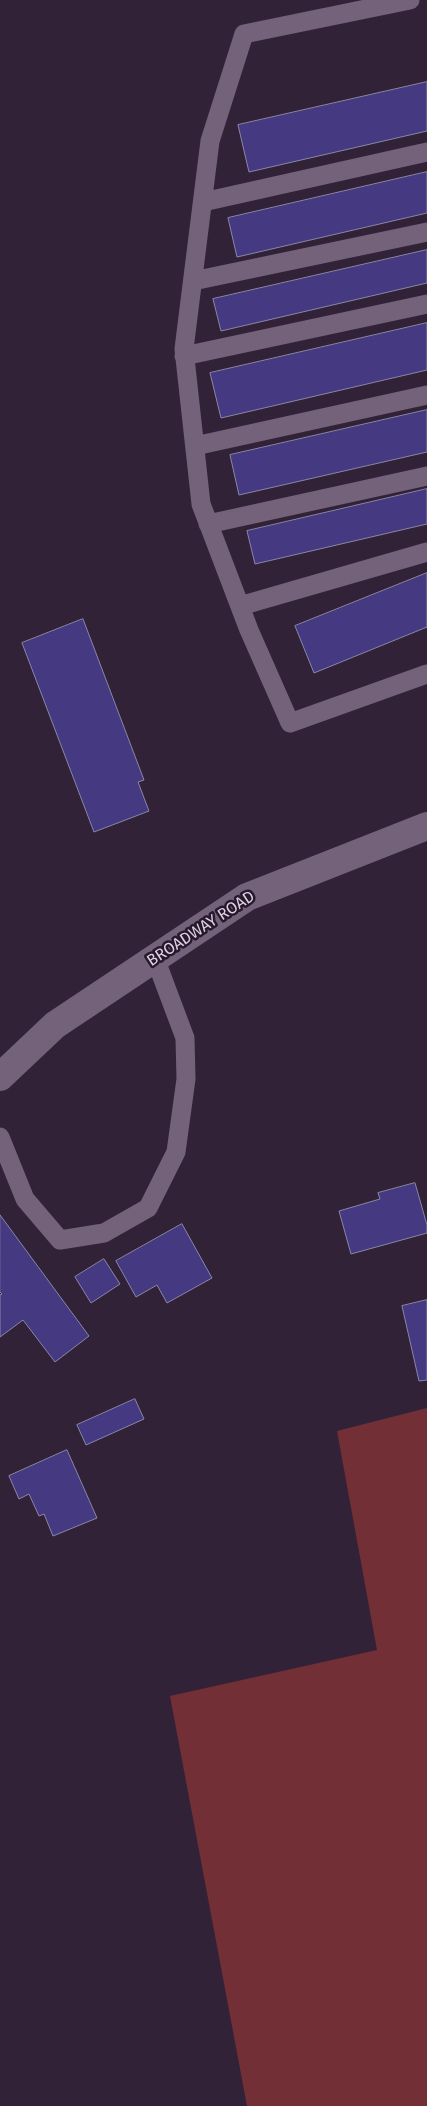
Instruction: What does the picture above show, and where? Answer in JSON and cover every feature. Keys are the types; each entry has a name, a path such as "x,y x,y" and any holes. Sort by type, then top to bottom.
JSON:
{"main road":[{"name":"BROADWAY ROAD","path":"0,1077 55,1025 247,897 427,826"}],"lane":[{"path":"410,0 244,34 210,141 184,356 201,504 240,606 290,724 427,674"},
{"path":"203,202 427,152"},
{"path":"193,281 427,232"},
{"path":"184,356 427,304"},
{"path":"195,446 427,395"},
{"path":"208,524 427,476"},
{"path":"240,606 427,552"},
{"path":"0,1137 25,1199 60,1240 104,1233 148,1208 176,1152 186,1079 185,1038 155,958"}],"shaded area":[{"path":"427,1408 427,2106 247,2106 170,1696 377,1650 337,1431"}],"building":[{"path":"427,82 427,131 249,172 238,125"},
{"path":"427,172 427,213 237,257 228,218"},
{"path":"427,250 427,283 221,331 213,299"},
{"path":"427,323 427,370 221,418 210,373"},
{"path":"427,410 427,452 239,495 230,455"},
{"path":"427,489 427,524 255,564 247,531"},
{"path":"427,573 427,627 314,673 295,626"},
{"path":"83,619 144,780 138,782 149,811 94,832 22,643"},
{"path":"415,1183 427,1225 427,1233 351,1254 339,1211 380,1199 378,1193"},
{"path":"0,1215 89,1336 55,1362 23,1320 0,1337 0,1295 2,1294 0,1292"},
{"path":"182,1224 212,1278 167,1303 157,1285 136,1297 116,1261"},
{"path":"104,1259 120,1284 91,1303 75,1277"},
{"path":"427,1300 427,1380 419,1381 402,1306"},
{"path":"135,1399 144,1419 86,1445 77,1425"},
{"path":"67,1450 97,1518 53,1536 44,1514 39,1516 29,1494 19,1499 9,1476"}]}
